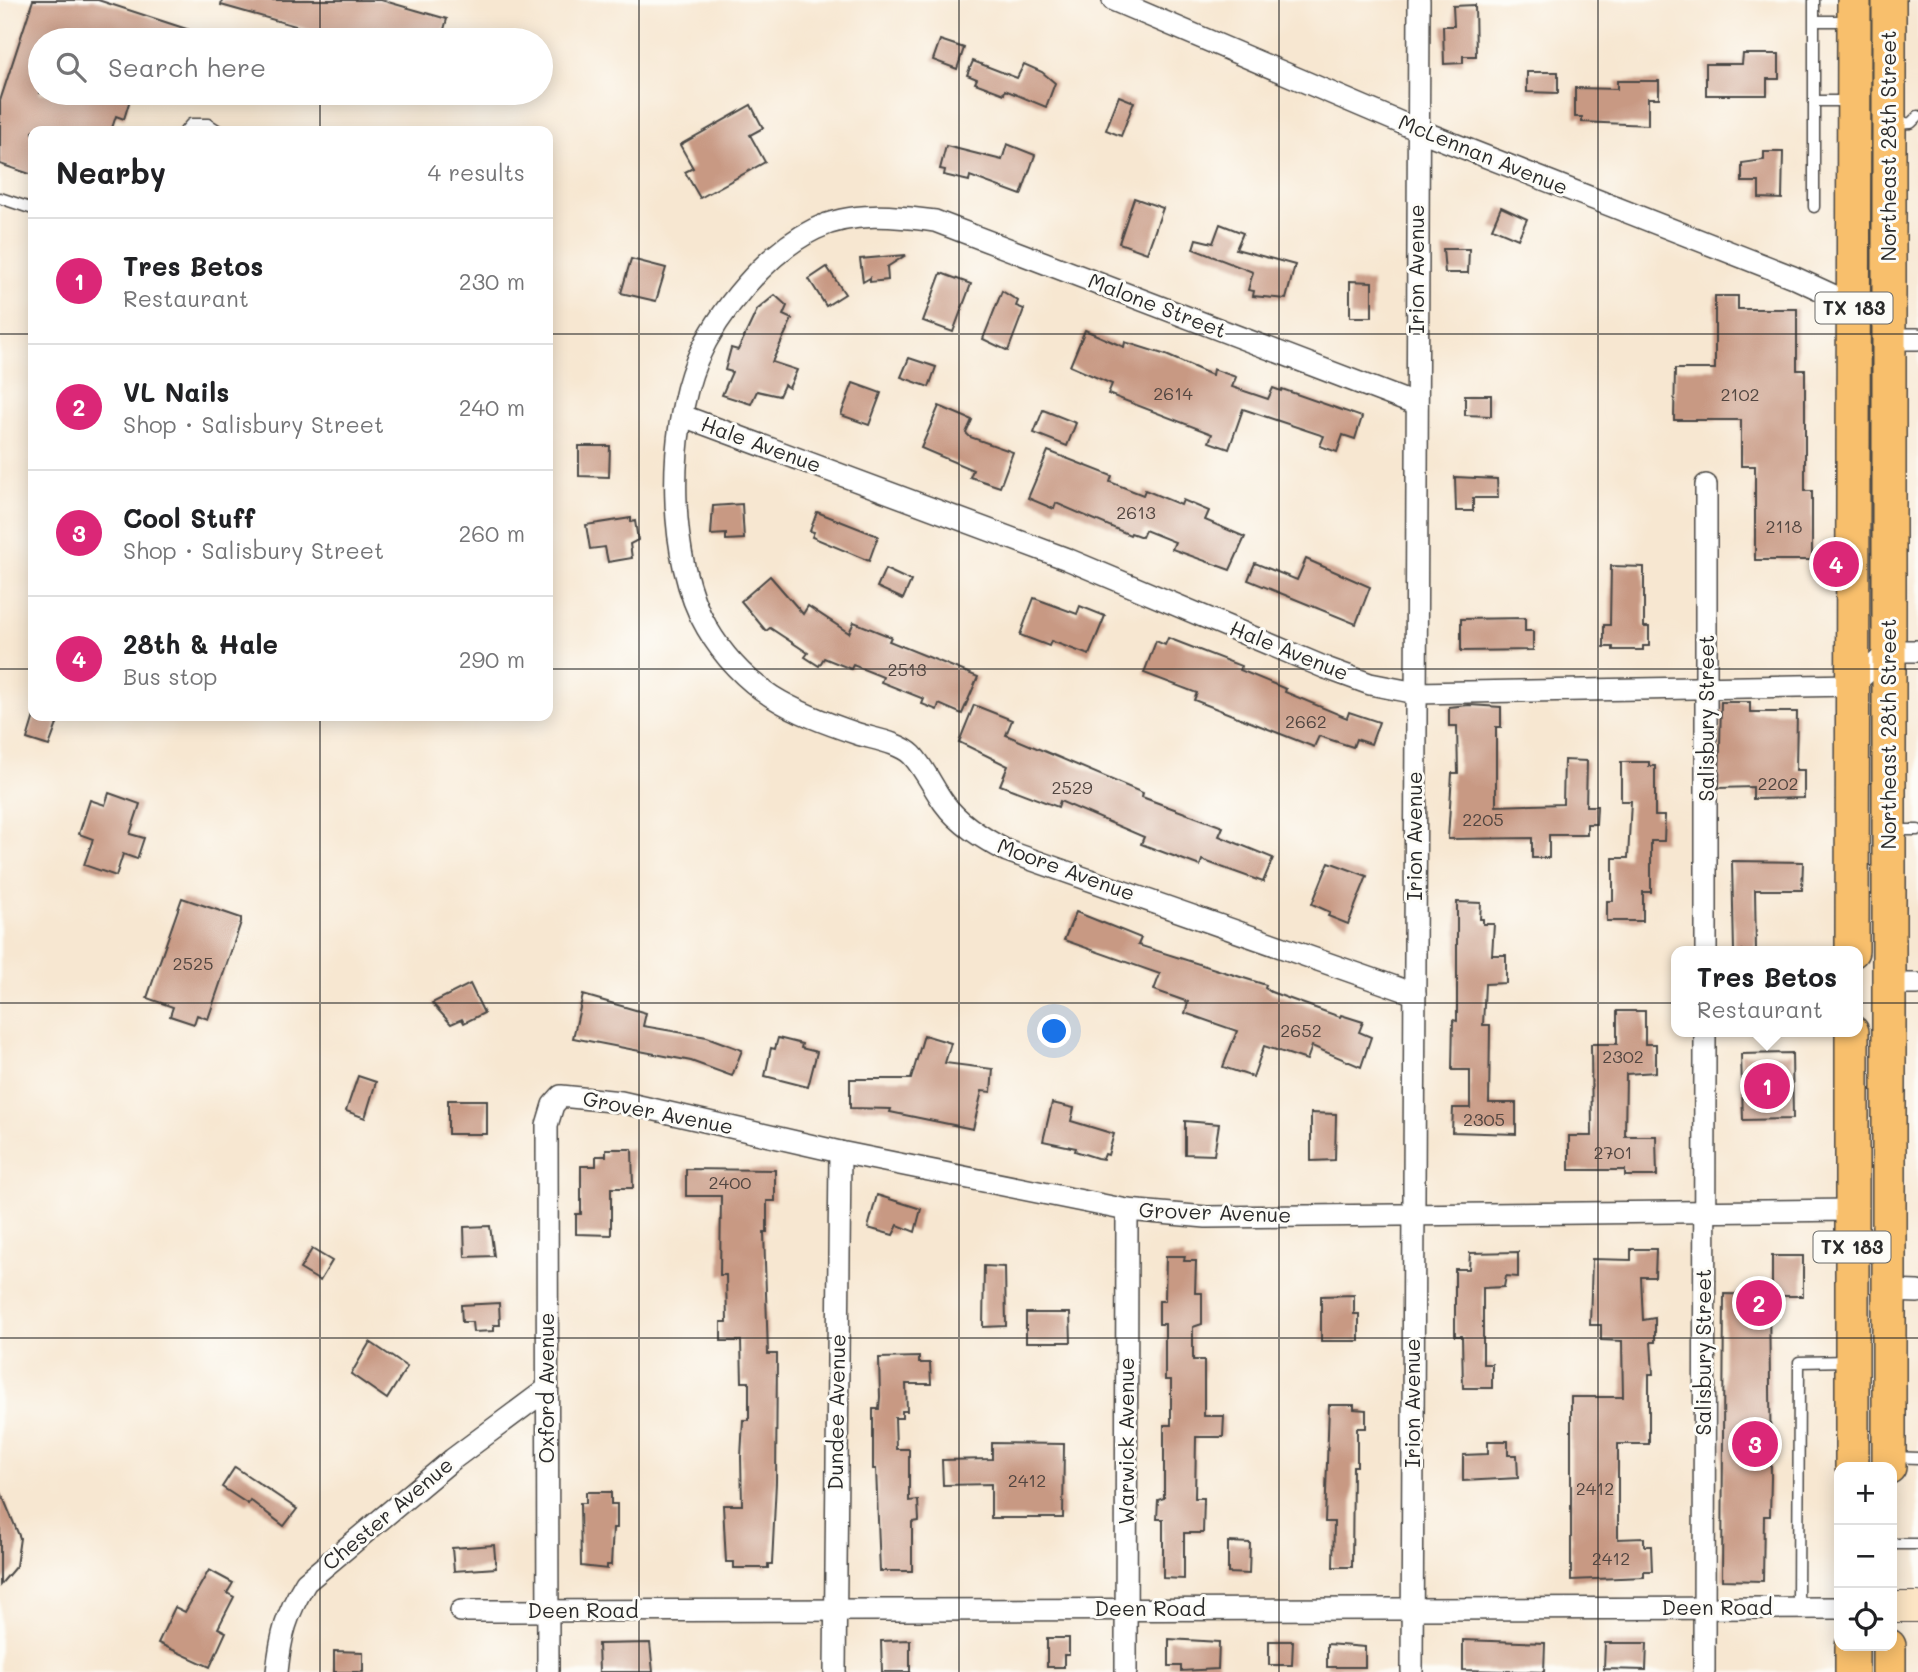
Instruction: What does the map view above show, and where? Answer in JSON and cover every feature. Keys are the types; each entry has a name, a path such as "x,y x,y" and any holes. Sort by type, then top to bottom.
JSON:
{"main road":[{"name":"Northeast 28th Street","path":"1889,0 1903,120 1903,339 1889,537 1903,651 1903,1292 1899,1461"},
{"name":"Northeast 28th Street","path":"1852,946 1854,10"},
{"path":"1854,305 1867,312 1872,324 1872,438 1889,537"},
{"name":"TX 183","path":"1852,1037 1852,1462"},
{"path":"1852,1651 1852,1672"},
{"path":"1889,1651 1889,1672"}],"street":[{"name":"McLennan Avenue","path":"1113,0 1418,130 1793,276 1854,305"},
{"name":"Irion Avenue","path":"1412,1672 1419,0"},
{"name":"Malone Street","path":"683,416 696,364 709,335 761,267 815,229 848,219 895,216 935,221 1417,405"},
{"name":"Hale Avenue","path":"683,416 1067,559 1370,684 1416,693 1853,685"},
{"name":"Moore Avenue","path":"683,416 678,457 678,540 689,587 705,626 726,657 769,696 803,716 911,754 946,807 981,838 1007,851 1415,994"},
{"name":"Salisbury Street","path":"1706,485 1706,946"},
{"path":"1853,685 1903,651"},
{"name":"Salisbury Street","path":"1704,1672 1705,1037"},
{"name":"Grover Avenue","path":"553,1105 561,1096 621,1102 840,1152 1127,1210 1206,1217 1852,1210"},
{"name":"Oxford Avenue","path":"548,1672 547,1125 553,1105"},
{"name":"Dundee Avenue","path":"835,1672 840,1152"},
{"name":"Warwick Avenue","path":"1126,1672 1127,1210"},
{"name":"Chester Avenue","path":"277,1672 281,1632 289,1609 306,1582 453,1459 547,1389"},
{"path":"1897,1607 1918,1607"},
{"name":"Deen Road","path":"461,1611 1834,1608"}],"lane":[{"path":"1814,0 1814,207"},
{"path":"1815,21 1854,10"},
{"path":"1815,101 1854,101"},
{"path":"189,126 211,126"},
{"path":"0,198 28,207"},
{"path":"1798,1608 1799,1362 1852,1361"},
{"path":"1897,1544 1918,1544"}],"building":[{"path":"33,0 98,0 184,28 28,28 28,105 128,105 124,119 116,116 113,126 28,126 28,173 0,164 0,101"},
{"path":"222,0 381,0 447,19 444,28 302,28 221,5"},
{"path":"1475,5 1476,56 1463,56 1463,63 1444,64 1443,26 1454,26 1453,6"},
{"path":"940,40 964,48 957,69 933,60"},
{"path":"1743,54 1779,54 1779,79 1767,79 1767,95 1706,95 1706,64 1742,64"},
{"path":"973,61 1017,78 1024,64 1042,72 1055,83 1046,107 1005,90 1004,94 975,83 977,79 967,75"},
{"path":"1527,72 1558,72 1558,93 1527,92"},
{"path":"1617,81 1659,81 1659,98 1648,98 1648,125 1582,122 1582,117 1575,117 1575,88 1617,89"},
{"path":"1119,96 1134,102 1121,136 1106,130"},
{"path":"751,105 763,128 750,135 765,162 700,198 685,172 693,168 680,145"},
{"path":"1007,144 1035,155 1021,195 970,176 969,181 944,175 945,170 940,169 946,146 1002,160"},
{"path":"1764,152 1783,152 1782,199 1759,198 1759,182 1742,182 1742,163 1764,160"},
{"path":"1134,198 1163,208 1147,253 1119,243"},
{"path":"1501,207 1527,219 1518,239 1492,228"},
{"path":"1220,224 1243,233 1236,249 1295,265 1286,299 1253,296 1254,291 1248,290 1253,272 1193,249 1196,239 1213,243"},
{"path":"1443,249 1469,249 1468,273 1445,273"},
{"path":"906,255 887,267 888,280 870,282 870,278 863,282 860,259"},
{"path":"631,259 666,268 656,301 621,293"},
{"path":"827,267 845,294 826,306 809,279"},
{"path":"941,273 971,284 953,332 923,321"},
{"path":"1350,281 1372,282 1372,317 1350,317"},
{"path":"1002,291 1018,301 1016,306 1024,309 1008,351 983,339"},
{"path":"775,295 787,306 783,315 792,319 772,362 797,370 789,388 784,385 779,396 757,391 751,404 722,395 732,372 725,370 731,348 738,350 757,310"},
{"path":"1715,296 1738,296 1738,309 1797,309 1797,370 1805,370 1805,491 1812,491 1812,560 1755,560 1755,466 1741,466 1741,420 1674,420 1675,369 1715,369"},
{"path":"1085,330 1124,347 1125,342 1166,355 1212,375 1213,369 1236,377 1232,387 1268,399 1273,388 1282,389 1362,417 1355,439 1343,435 1337,452 1320,446 1324,436 1243,409 1229,449 1209,442 1212,434 1108,394 1112,384 1070,366"},
{"path":"909,358 936,367 929,387 901,377"},
{"path":"853,383 881,393 869,425 841,415"},
{"path":"1465,395 1491,395 1491,416 1465,415"},
{"path":"939,406 972,420 966,433 970,437 1013,452 1000,487 970,477 973,470 921,448"},
{"path":"1043,410 1076,423 1067,446 1034,433"},
{"path":"579,446 610,446 609,477 579,476"},
{"path":"1048,451 1112,476 1110,482 1143,495 1145,490 1181,505 1183,500 1209,511 1205,520 1245,537 1230,570 1172,549 1175,542 1145,530 1142,537 1131,533 1130,535 1056,503 1054,509 1028,498"},
{"path":"1455,477 1497,479 1498,498 1473,498 1473,511 1456,511"},
{"path":"742,504 744,539 726,540 726,534 711,535 713,506"},
{"path":"817,512 878,536 869,561 812,537 814,532 810,531"},
{"path":"631,518 631,522 635,521 638,540 630,544 632,558 608,562 605,547 590,549 586,525"},
{"path":"1306,559 1370,587 1356,624 1248,580 1255,563 1297,580"},
{"path":"1611,566 1644,567 1644,627 1649,627 1649,646 1643,646 1643,650 1613,650 1613,647 1604,647 1604,625 1610,625"},
{"path":"885,569 911,581 903,599 877,587"},
{"path":"770,576 803,614 808,606 849,633 854,622 891,637 889,641 978,677 962,714 939,704 937,710 922,704 924,699 881,682 883,677 853,665 851,669 824,658 819,666 805,657 808,653 770,628 766,631 741,601"},
{"path":"1034,598 1077,614 1080,606 1105,616 1089,655 1051,641 1049,646 1020,635"},
{"path":"1525,618 1525,631 1533,631 1533,650 1461,651 1461,619"},
{"path":"1168,638 1241,666 1240,670 1347,718 1349,712 1379,722 1371,744 1356,739 1353,747 1319,736 1314,747 1194,700 1197,693 1144,673 1156,641 1165,645"},
{"path":"1721,702 1750,702 1750,712 1797,712 1796,770 1804,770 1804,798 1753,799 1753,787 1719,788"},
{"path":"974,705 1012,720 1006,735 1143,793 1142,797 1223,827 1219,836 1273,858 1263,882 1202,860 1200,866 1141,844 1144,837 1060,801 1058,807 1000,785 1008,766 959,742"},
{"path":"1449,707 1501,707 1501,727 1496,727 1496,806 1563,804 1564,760 1587,761 1586,806 1597,806 1596,824 1587,824 1587,835 1549,835 1549,858 1532,858 1532,838 1448,839 1452,773 1458,773 1457,726 1449,726"},
{"path":"32,721 57,724 49,746 27,739"},
{"path":"1621,762 1649,762 1649,766 1655,766 1655,816 1665,816 1664,841 1651,841 1651,892 1643,892 1643,921 1607,921 1607,901 1613,901 1613,858 1628,858 1631,801 1621,801"},
{"path":"109,793 140,804 130,834 144,838 137,859 123,854 116,876 84,865 93,839 79,834 90,800 105,805"},
{"path":"1732,861 1803,862 1802,890 1755,890 1756,946 1734,946"},
{"path":"1329,862 1367,876 1348,924 1328,916 1330,912 1312,904"},
{"path":"182,898 241,918 208,1019 197,1015 194,1024 170,1016 173,1007 147,998"},
{"path":"1457,902 1481,903 1480,919 1483,919 1483,924 1494,924 1492,955 1506,955 1506,983 1485,984 1483,1025 1490,1025 1489,1103 1516,1103 1516,1134 1452,1132 1453,1108 1470,1108 1470,1070 1452,1070 1453,1020 1457,1021"},
{"path":"1076,912 1141,938 1138,945 1266,985 1265,988 1271,992 1340,1017 1341,1015 1363,1022 1359,1032 1371,1037 1361,1067 1312,1046 1307,1060 1264,1046 1253,1077 1223,1067 1237,1031 1185,1013 1188,1002 1154,990 1160,974 1064,940"},
{"path":"470,984 484,1013 464,1023 462,1019 451,1024 432,1003"},
{"path":"583,995 646,1013 643,1026 707,1037 742,1050 732,1076 691,1061 573,1038"},
{"path":"1617,1011 1645,1011 1645,1044 1656,1044 1656,1072 1626,1074 1625,1136 1656,1136 1657,1176 1625,1176 1625,1170 1569,1170 1569,1136 1592,1136 1591,1044 1617,1044"},
{"path":"924,1035 951,1043 945,1063 993,1069 991,1092 982,1091 973,1129 890,1112 891,1109 850,1108 850,1079 911,1079"},
{"path":"778,1038 802,1044 801,1048 817,1052 808,1087 765,1076 771,1048 775,1049"},
{"path":"1792,1053 1793,1119 1743,1120 1741,1054"},
{"path":"358,1076 376,1082 365,1118 346,1111"},
{"path":"448,1100 487,1100 487,1134 448,1134"},
{"path":"1052,1103 1074,1108 1071,1121 1114,1134 1108,1155 1105,1154 1103,1159 1097,1158 1075,1151 1076,1148 1043,1141"},
{"path":"1311,1113 1336,1114 1335,1160 1311,1161"},
{"path":"1185,1121 1219,1124 1214,1155 1185,1154"},
{"path":"606,1149 632,1149 633,1188 611,1188 611,1235 576,1234 576,1214 581,1214 581,1166 596,1166 596,1156 606,1156"},
{"path":"686,1169 775,1170 775,1201 767,1201 767,1232 764,1232 768,1354 777,1354 776,1482 772,1564 768,1564 768,1568 734,1568 734,1562 726,1562 723,1505 742,1505 743,1420 749,1420 749,1382 742,1382 741,1341 721,1341 721,1322 727,1322 726,1275 720,1275 721,1196 686,1196"},
{"path":"877,1195 921,1209 915,1232 898,1225 893,1235 868,1228"},
{"path":"490,1226 494,1256 465,1257 464,1227"},
{"path":"312,1249 332,1261 320,1281 300,1269"},
{"path":"1631,1249 1656,1249 1655,1277 1641,1277 1643,1320 1655,1318 1655,1342 1651,1342 1653,1374 1649,1374 1649,1444 1618,1444 1618,1539 1644,1538 1644,1546 1651,1546 1652,1571 1644,1571 1644,1577 1571,1580 1571,1397 1623,1397 1622,1341 1601,1340 1601,1325 1590,1325 1592,1259 1631,1260"},
{"path":"1518,1252 1518,1277 1506,1276 1504,1287 1483,1288 1483,1364 1492,1364 1492,1388 1463,1388 1462,1336 1455,1336 1455,1269 1469,1269 1470,1253"},
{"path":"1166,1256 1185,1256 1184,1261 1196,1261 1195,1293 1202,1293 1202,1324 1193,1327 1193,1360 1204,1360 1204,1416 1224,1416 1223,1437 1196,1437 1195,1498 1204,1498 1203,1533 1184,1533 1184,1579 1163,1578 1163,1519 1157,1519 1158,1500 1164,1498 1164,1425 1171,1425 1171,1380 1165,1380 1165,1324 1159,1324 1159,1301 1165,1301"},
{"path":"1772,1256 1803,1256 1803,1296 1772,1296"},
{"path":"984,1266 1005,1267 1006,1326 983,1327"},
{"path":"1724,1294 1769,1295 1771,1478 1770,1516 1764,1516 1763,1581 1722,1580"},
{"path":"1354,1295 1354,1314 1359,1314 1359,1341 1321,1341 1321,1296"},
{"path":"499,1303 500,1325 494,1325 494,1331 473,1332 472,1322 462,1322 461,1305"},
{"path":"1026,1313 1070,1313 1071,1342 1026,1342"},
{"path":"370,1342 407,1367 387,1399 351,1374"},
{"path":"919,1357 919,1363 930,1363 931,1384 906,1384 907,1411 902,1411 902,1418 895,1418 896,1449 909,1449 909,1501 918,1500 919,1521 912,1522 912,1571 880,1571 876,1469 873,1469 873,1409 879,1409 879,1358"},
{"path":"1329,1405 1354,1405 1354,1409 1366,1410 1366,1428 1357,1428 1357,1466 1353,1466 1352,1567 1333,1567 1334,1522 1325,1522"},
{"path":"1488,1441 1508,1441 1508,1455 1517,1455 1518,1478 1463,1481 1463,1455 1488,1454"},
{"path":"992,1443 1064,1444 1063,1518 991,1518 991,1484 943,1485 942,1460 992,1459"},
{"path":"235,1467 297,1509 284,1526 250,1500 248,1504 222,1487"},
{"path":"0,1490 20,1538 16,1566 0,1585"},
{"path":"586,1492 611,1492 611,1504 617,1504 617,1528 613,1528 611,1565 607,1565 607,1569 581,1566 580,1503 586,1503"},
{"path":"1228,1542 1250,1543 1249,1574 1228,1573"},
{"path":"494,1545 496,1568 454,1571 452,1548"},
{"path":"209,1570 233,1583 227,1593 234,1597 218,1628 226,1632 210,1667 158,1643 175,1607 185,1612"},
{"path":"1047,1638 1069,1638 1069,1655 1064,1655 1064,1667 1047,1667"},
{"path":"1169,1639 1219,1642 1218,1669 1181,1671 1181,1666 1169,1666"},
{"path":"910,1640 910,1672 882,1672 881,1641"},
{"path":"1463,1640 1545,1643 1544,1672 1463,1670"},
{"path":"1269,1641 1293,1641 1292,1665 1269,1665"},
{"path":"650,1643 653,1672 599,1672 598,1644"},
{"path":"1605,1643 1647,1643 1646,1670 1604,1669"},
{"path":"1327,1644 1365,1647 1365,1667 1327,1667"},
{"path":"334,1651 363,1652 363,1672 334,1672"}],"place":[{"name":"28th & Hale","path":"1836,564"},
{"name":"Tres Betos","path":"1767,1086"},
{"name":"VL Nails","path":"1759,1303"},
{"name":"Cool Stuff","path":"1755,1444"}]}
